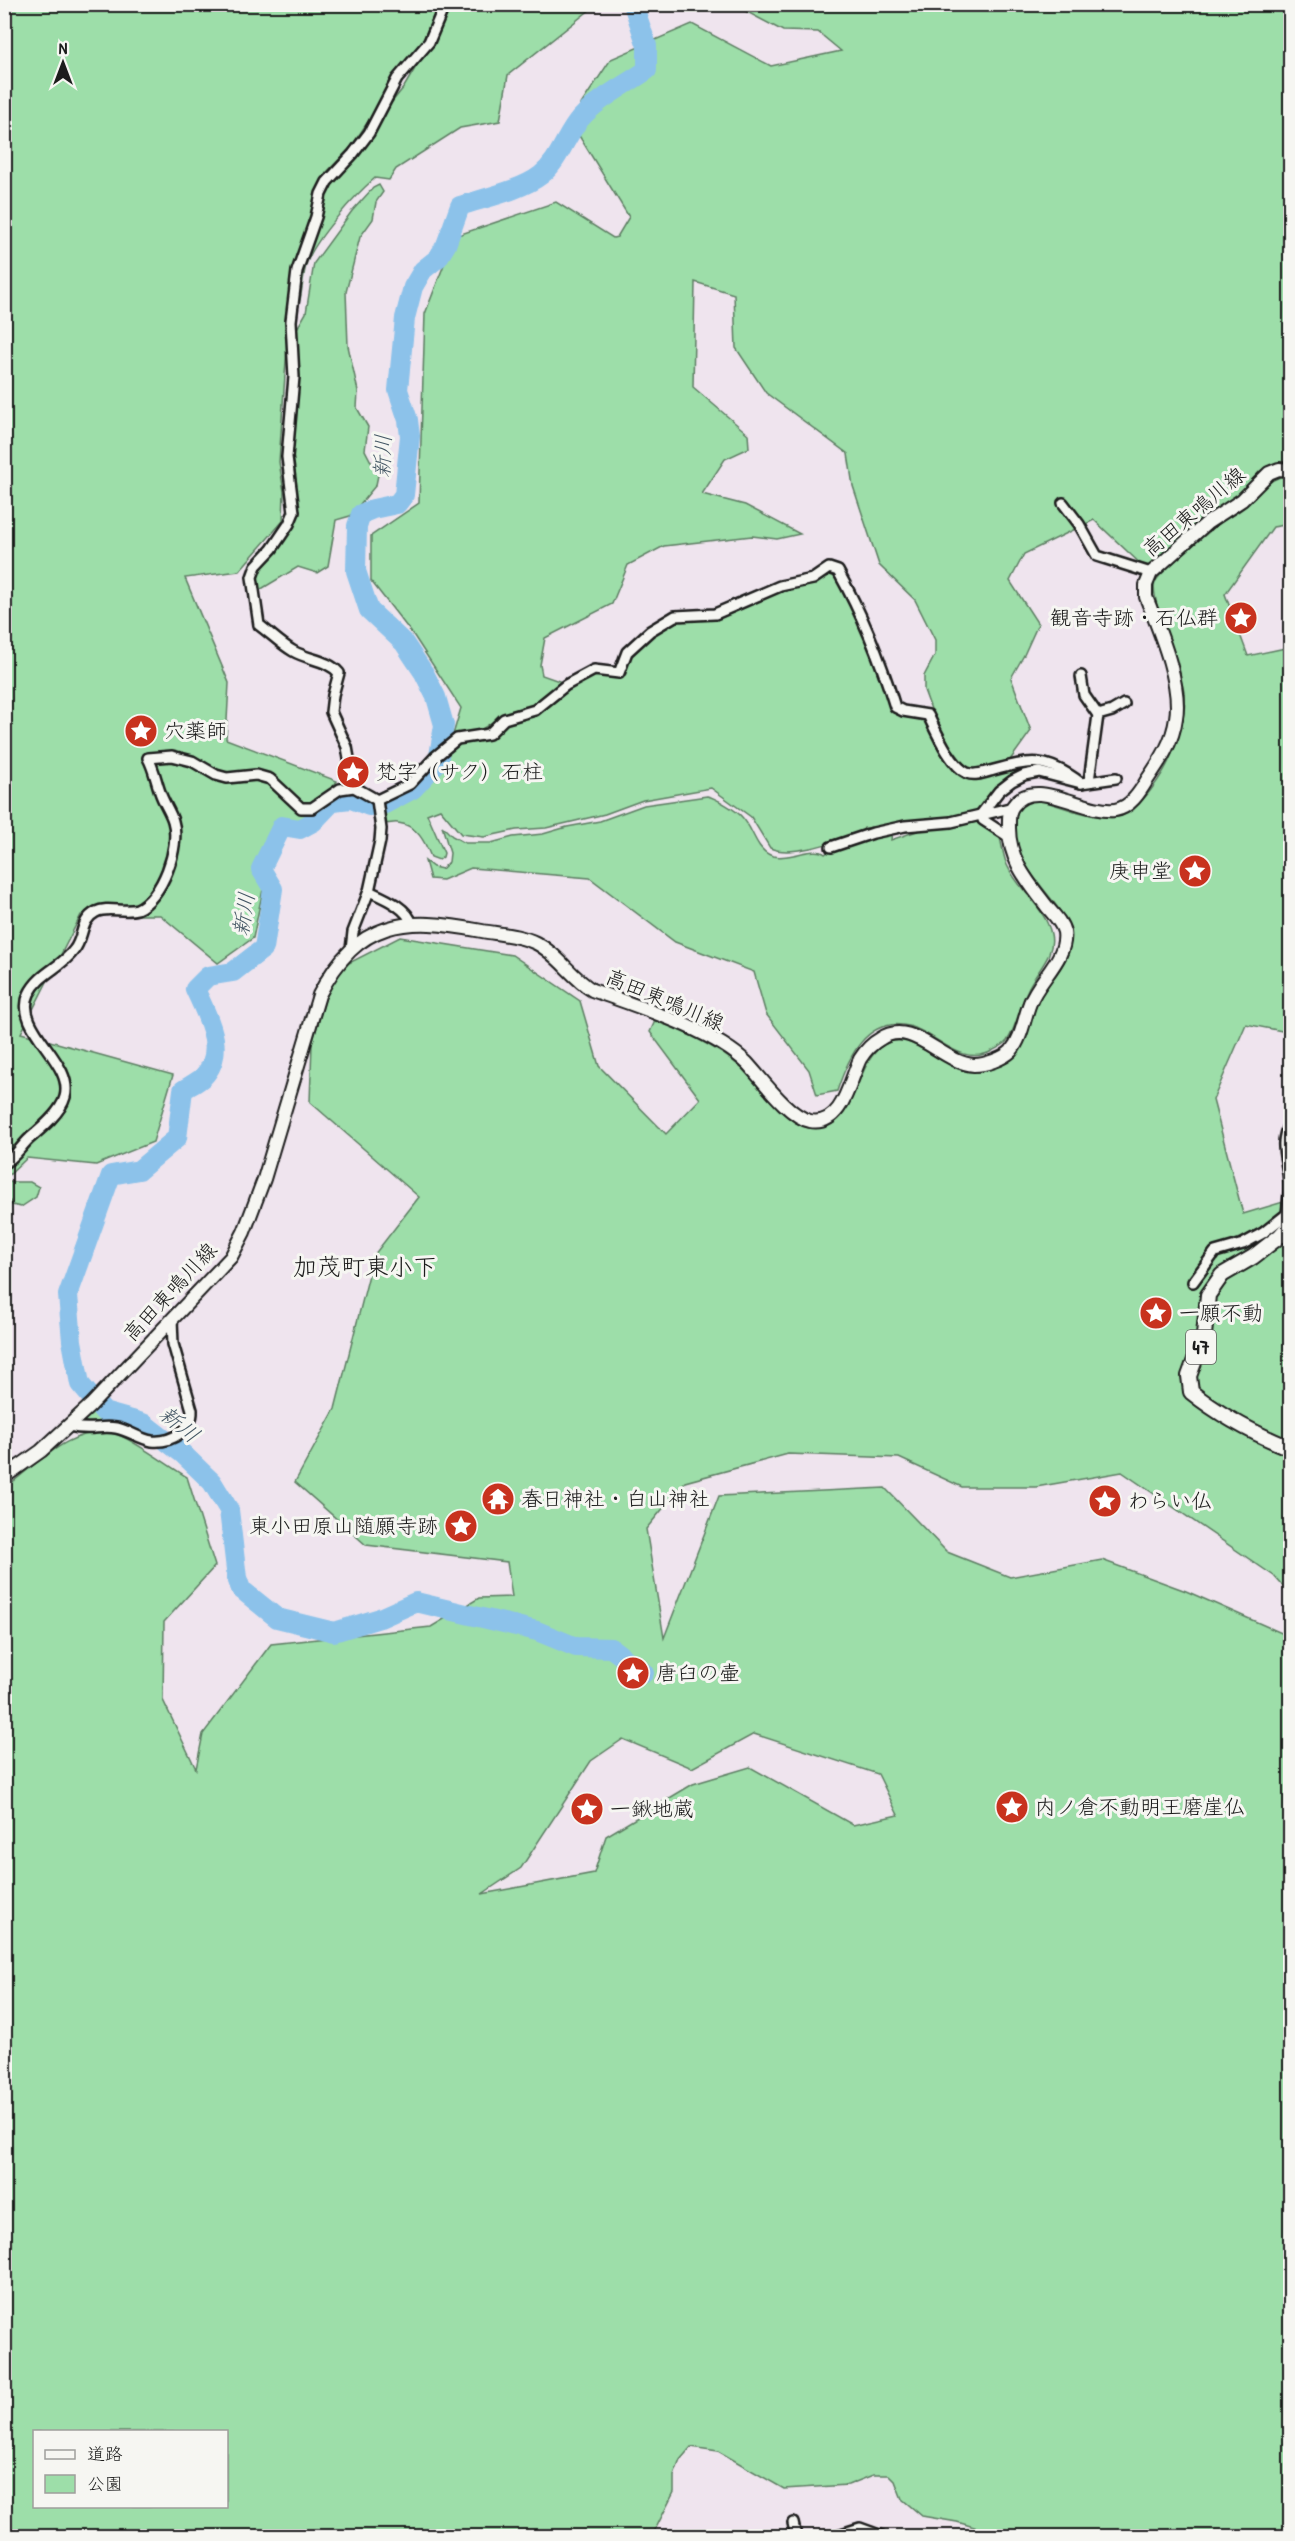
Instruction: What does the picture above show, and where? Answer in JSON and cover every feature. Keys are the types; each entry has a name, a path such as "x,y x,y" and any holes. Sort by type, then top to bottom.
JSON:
{"main road":[{"name":"高田東鳴川線","path":"4,1477 41,1451 91,1405 231,1257 244,1232 264,1179 319,994 330,973 351,950 364,938 378,932 412,924 463,928 535,943 549,951 583,985 592,990 667,1017 725,1047 744,1060 794,1112 810,1121 823,1119 836,1112 843,1103 861,1058 870,1045 883,1036 905,1033 922,1040 948,1058 977,1065 1010,1052 1021,1032 1038,986 1058,958 1063,946 1064,931 1058,920 1022,875 1012,852 1009,837 1010,808 1020,797 1031,793 1116,810 1131,803 1164,754 1176,718 1177,696 1172,672 1146,597 1146,585 1151,573 1207,523 1242,500 1265,476 1274,471 1290,470"},
{"name":"47","path":"1290,1225 1253,1257 1222,1275 1208,1295 1204,1335 1189,1376 1191,1392 1203,1402 1248,1430 1290,1448"}],"street":[{"path":"354,787 347,747 331,712 339,674 332,664 311,659 291,650 259,625 252,577 256,566 290,524 294,512 287,471 294,377 291,321 297,271 316,217 321,194 327,183 369,133 397,79 429,42 445,4"},
{"path":"1063,503 1080,524 1097,556 1151,573"},
{"path":"377,800 410,784 457,739 489,734 504,719 535,710 566,685 594,670 619,673 627,652 650,631 675,616 715,614 780,586 813,579 829,568 838,571 850,593 896,707 903,711 928,715 957,764 968,773 978,774 1042,761 1062,768 1085,782"},
{"path":"1080,676 1084,695 1098,715 1085,782"},
{"path":"1098,715 1124,704"},
{"path":"4,1163 15,1158 27,1140 55,1113 64,1100 66,1091 53,1056 30,1022 27,996 36,981 73,952 87,918 98,911 137,909 151,898 169,867 174,840 174,822 160,793 148,758 172,756 192,761 216,775 227,778 256,775 270,779 301,808 312,808 340,789 354,787 377,800"},
{"path":"1009,837 983,820 982,813 999,791 1012,781 1024,775 1039,772 1085,782 1116,778"},
{"path":"351,950 353,932 369,891 380,840 377,800"},
{"path":"831,847 905,826 951,822 1010,808"},
{"path":"369,891 391,902 410,917 412,924"},
{"path":"1192,1282 1215,1252 1244,1244 1263,1233 1287,1214 1289,1181 1283,1146 1284,1134 1290,1122"},
{"path":"69,1426 83,1430 114,1427 151,1441 175,1437 188,1426 192,1417 188,1392 173,1344 172,1319"},
{"path":"793,2523 796,2536"},
{"path":"835,2536 860,2528 882,2536"}],"green space":[{"path":"5,5 438,5 420,47 399,83 377,108 351,147 326,173 297,258 289,317 279,462 284,492 283,521 239,571 185,578 229,683 226,739 337,781 308,826 277,821 253,938 218,963 160,915 81,915 21,1033 173,1075 153,1142 96,1165 27,1158 5,1179"},
{"path":"445,5 596,5 508,75 500,121 460,128 396,169 389,180 375,178 357,195 327,229 312,252 305,269 295,317 303,259 329,180 404,87 426,50"},
{"path":"734,5 1290,5 1290,464 1272,464 1260,471 1238,496 1203,518 1146,569 1094,520 1024,554 1010,581 1038,624 1011,678 1031,731 1010,760 975,769 967,768 939,731 924,690 924,676 935,655 935,640 915,600 879,565 853,486 848,454 766,393 736,348 734,294 695,282 693,387 748,434 749,448 725,459 702,494 745,505 800,534 777,539 752,536 664,546 628,565 612,604 545,638 540,665 542,675 562,682 536,705 505,714 479,731 457,734 452,738 461,708 414,636 371,581 371,536 419,503 425,314 455,236 556,202 613,238 617,237 629,217 570,121 611,59 692,24 771,66 841,51 818,32 783,31"},
{"path":"379,185 383,192 376,202 373,219 360,237 346,292 348,346 358,391 357,408 368,427 365,450 378,475 376,485 350,516 336,520 328,566 317,573 298,567 258,591 255,575 292,527 289,453 297,408 295,332 306,313 314,263 352,211 373,188"},
{"path":"1280,477 1290,478 1290,524 1273,527 1225,594 1248,656 1290,647 1290,1036 1287,1032 1246,1024 1213,1100 1243,1214 1290,1200 1290,1594 1274,1576 1122,1472 1036,1487 962,1487 899,1458 788,1454 685,1482 646,1529 664,1638 719,1496 885,1488 947,1552 1010,1577 1102,1560 1186,1591 1290,1635 1290,2536 1005,2536 957,2522 922,2516 902,2499 895,2481 889,2475 873,2475 848,2485 784,2489 718,2451 691,2447 680,2460 674,2476 674,2492 652,2536 5,2536 5,1488 56,1448 71,1440 100,1432 122,1436 187,1477 215,1566 164,1622 163,1700 196,1769 203,1734 271,1644 431,1627 479,1598 512,1597 507,1562 366,1545 295,1482 335,1409 374,1255 419,1197 310,1102 312,1044 326,997 336,977 349,963 400,937 512,955 580,1001 599,1066 666,1134 700,1099 650,1032 655,1021 699,1040 731,1059 781,1111 800,1125 810,1128 826,1127 838,1120 847,1109 874,1053 885,1044 898,1041 910,1043 951,1065 967,1070 983,1070 1009,1061 1021,1048 1036,1006 1064,962 1070,946 1069,930 1063,915 1029,871 1020,854 1015,836 1017,813 1025,803 1037,800 1090,815 1121,816 1136,806 1151,790 1175,747 1185,708 1181,681 1156,603 1155,582 1188,550 1245,507 1266,485","holes":["754,1734 878,1774 898,1815 853,1825 750,1767 693,1784 606,1836 594,1873 482,1894 521,1868 591,1761 623,1739 692,1768"]},
{"path":"829,572 838,580 857,614 894,713 924,719 959,772 1036,765 1054,770 1035,769 981,809 967,814 923,822 864,828 861,833 840,840 791,851 770,848 751,817 711,788 643,800 605,814 546,828 516,830 484,837 461,834 440,809 427,814 444,853 439,860 431,857 423,840 410,827 405,824 383,823 382,802 457,743 494,736 508,723 540,711 563,691 595,674 616,678 626,674 630,653 669,621 718,616 771,591"},
{"path":"707,796 739,814 761,848 776,857 814,851 825,854 832,849 892,832 891,840 926,828 977,819 985,827 999,834 1007,865 1043,915 1048,924 1052,942 1048,957 1027,991 1007,1041 992,1051 981,1055 970,1055 949,1048 909,1026 881,1027 870,1033 853,1053 837,1091 817,1095 809,1070 766,1014 754,972 675,942 590,878 471,868 443,880 430,879 425,861 433,867 442,869 449,862 450,853 442,826 452,836 465,843 491,843 600,821 644,805"},
{"path":"4,1182 30,1182 39,1187 36,1197 21,1207 5,1200"},
{"path":"102,1401 153,1419 159,1425 162,1433 142,1431 112,1422 79,1425"}],"waterway":[{"name":"新川","path":"633,4 647,46 647,70 603,98 587,112 575,126 548,169 541,175 513,189 460,206 446,245 438,258 423,270 413,287 405,318 398,390 408,420 410,436 404,495 397,504 361,514 357,526 356,571 369,610 404,643 424,673 436,697 444,725 438,762 413,789 385,804 369,806 351,799 333,801 313,822 300,829 282,826 261,869 273,889 264,948 233,972 208,976 195,989 213,1033 215,1045 210,1067 201,1079 183,1090 177,1138 139,1170 111,1175 68,1295 72,1341 80,1384 104,1412 143,1423 183,1454 212,1482 229,1510 237,1578 241,1589 277,1618 334,1632 380,1618 416,1602 537,1631 576,1647 611,1648 644,1673"}],"place":[{"name":"観音寺跡・石仏群","path":"1241,618"},
{"name":"穴薬師","path":"141,731"},
{"name":"梵字（サク）石柱","path":"353,772"},
{"name":"庚申堂","path":"1195,871"},
{"name":"一願不動","path":"1156,1313"},
{"name":"春日神社・白山神社","path":"498,1499"},
{"name":"わらい仏","path":"1105,1501"},
{"name":"東小田原山随願寺跡","path":"461,1526"},
{"name":"唐臼の壷","path":"633,1673"},
{"name":"内ノ倉不動明王磨崖仏","path":"1012,1807"},
{"name":"一鍬地蔵","path":"587,1809"}],"district":[{"name":"加茂町東小下","path":"365,1267"}]}
